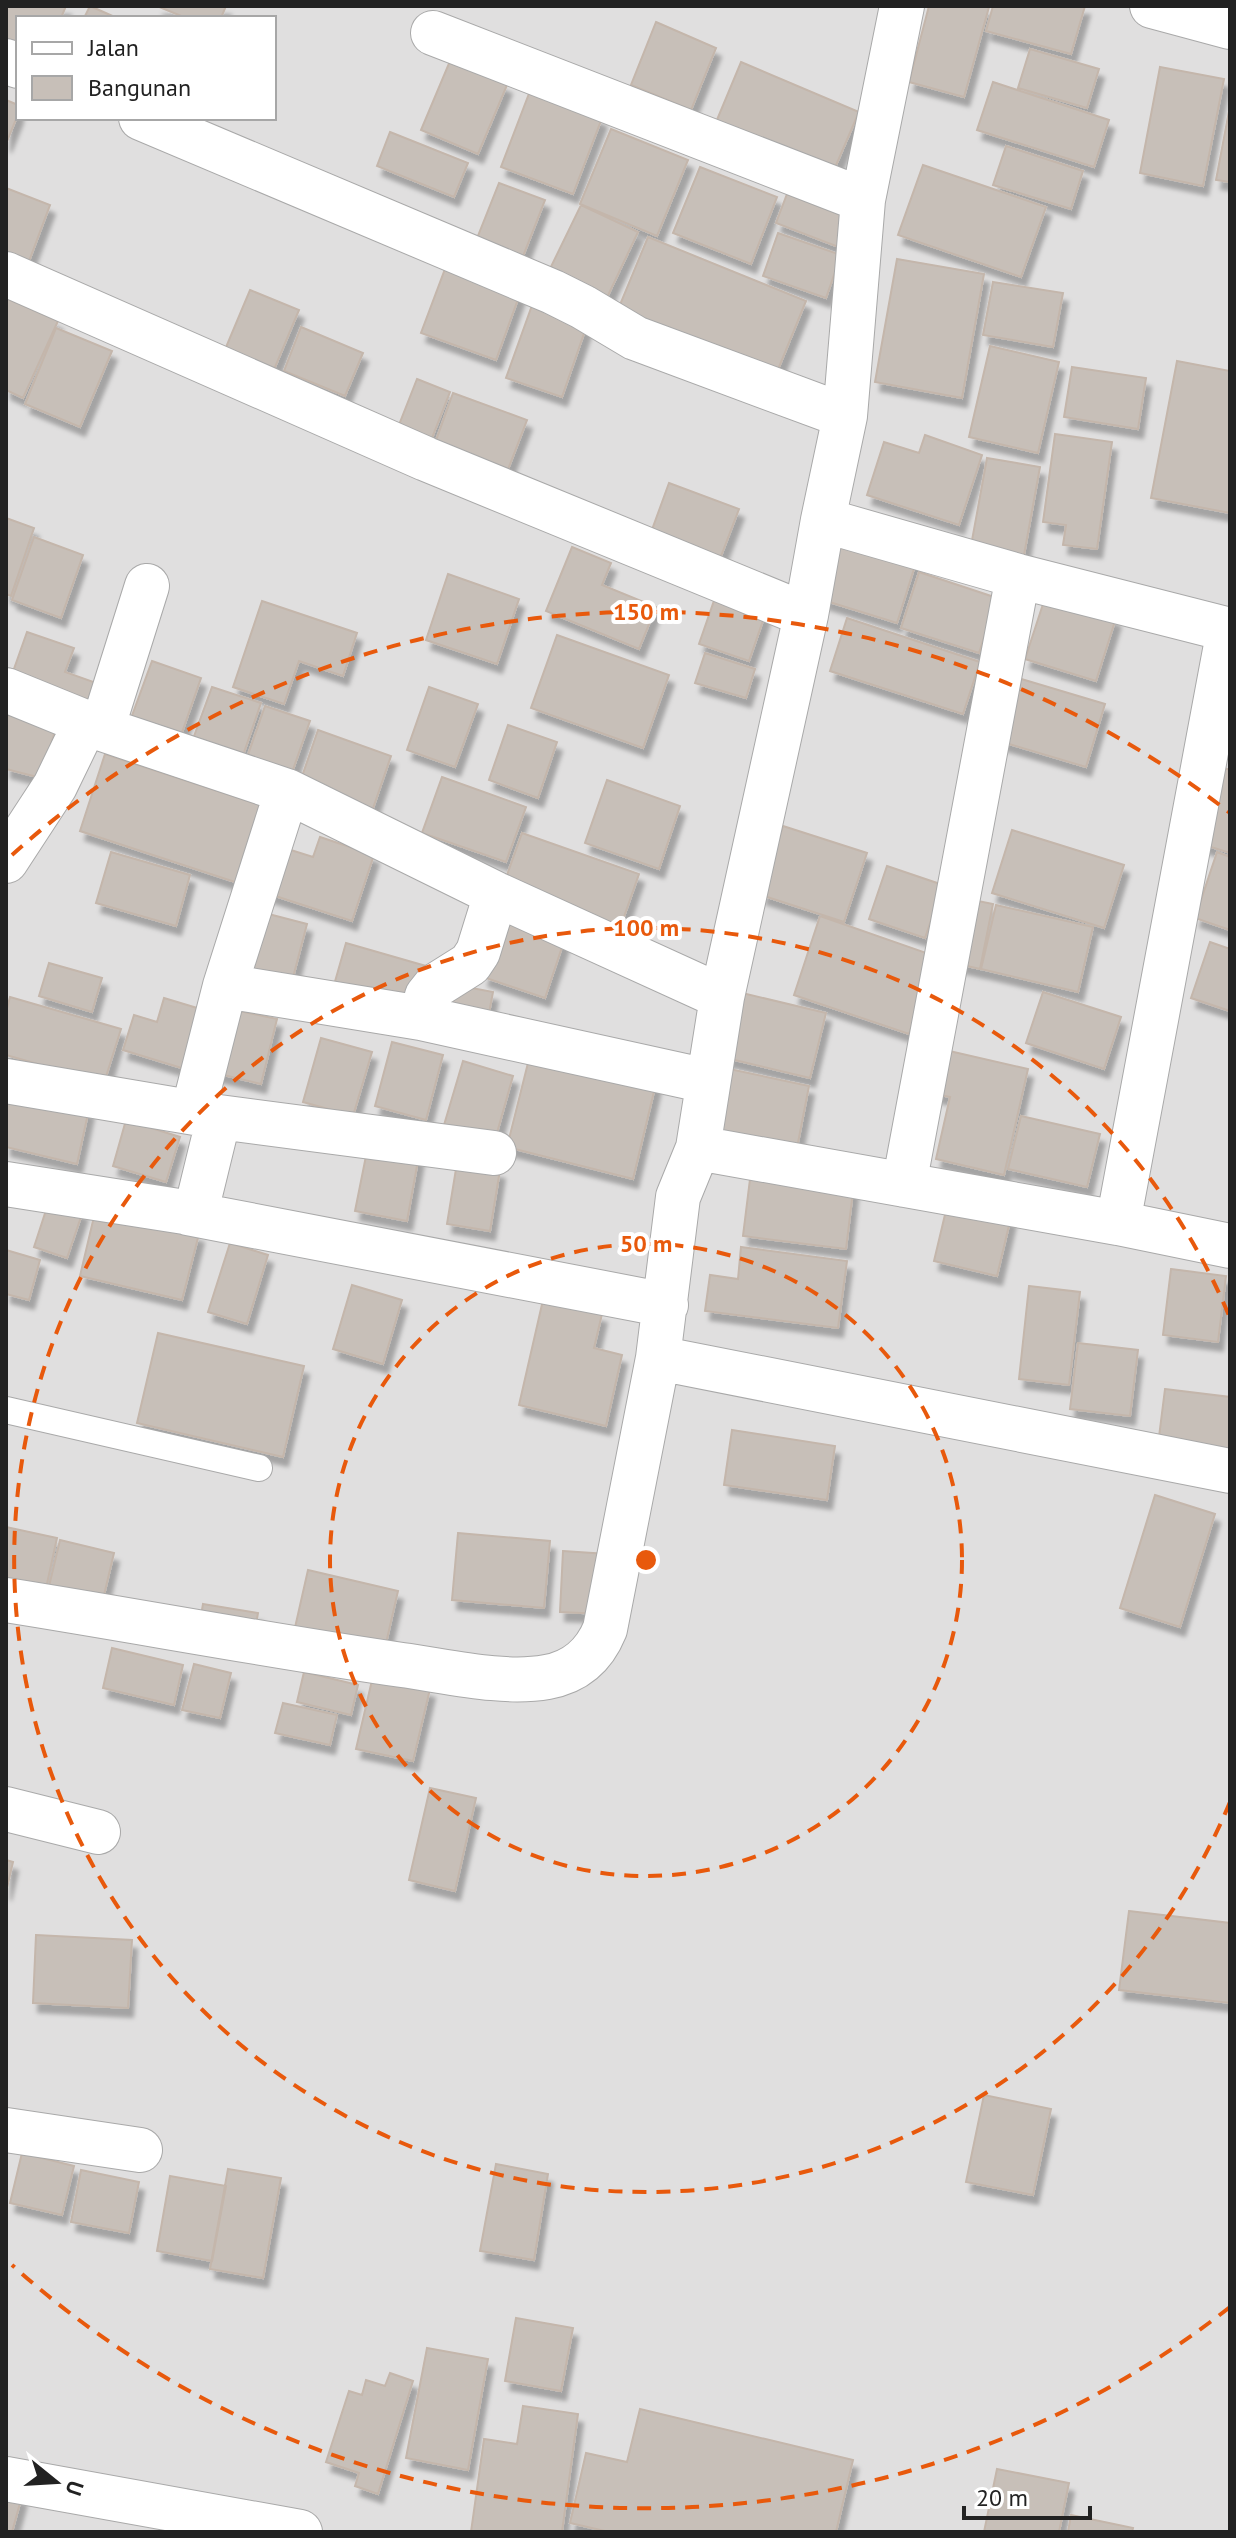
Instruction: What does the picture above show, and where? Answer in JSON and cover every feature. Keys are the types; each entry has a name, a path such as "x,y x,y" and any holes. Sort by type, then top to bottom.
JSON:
{"street":[{"path":"6,1600 355,1658 514,1679 546,1677 578,1667 601,1638 658,1358 678,1197 698,1148 722,997 806,615 845,416 863,200 902,6"},
{"path":"1152,6 1230,27"},
{"path":"433,33 863,200"},
{"path":"146,120 553,292 635,338 845,416"},
{"path":"6,274 426,459 806,615"},
{"path":"823,520 1018,576 1230,630 1118,1223"},
{"path":"904,1185 1018,576"},
{"path":"6,861 94,725 147,586"},
{"path":"6,690 94,725 287,791 496,894 722,997"},
{"path":"187,1213 197,1209 206,1114 225,986 287,791"},
{"path":"421,1018 427,996 435,986 470,964 478,952 496,894"},
{"path":"225,986 421,1018 707,1081"},
{"path":"6,1081 206,1114 494,1153"},
{"path":"698,1148 1230,1246"},
{"path":"6,1184 187,1213 666,1305"},
{"path":"658,1358 1230,1471"},
{"path":"6,1809 98,1832"},
{"path":"6,2130 140,2150"},
{"path":"6,2479 300,2532"}],"lane":[{"path":"6,1410 259,1468"}],"shaded area":[{"path":"6,6 1230,6 1230,2532 6,2532"}],"building":[{"path":"6,6 66,6 62,16 16,16 16,58 6,54"},
{"path":"90,6 112,16 85,16"},
{"path":"157,6 226,6 222,16 181,16"},
{"path":"929,6 989,7 964,97 909,82"},
{"path":"993,6 1085,6 1071,54 986,31"},
{"path":"656,22 716,48 691,110 631,85"},
{"path":"1030,49 1099,69 1087,108 1018,88"},
{"path":"450,61 507,85 478,154 421,130"},
{"path":"741,62 859,112 831,177 714,127"},
{"path":"1160,67 1224,79 1203,186 1140,173"},
{"path":"993,82 1109,120 1094,167 977,130"},
{"path":"530,91 602,118 573,194 501,167"},
{"path":"6,100 16,104 16,119 6,144"},
{"path":"1230,106 1230,182 1216,180"},
{"path":"611,129 688,160 657,236 580,204"},
{"path":"390,132 468,163 454,197 377,166"},
{"path":"1006,146 1083,171 1071,209 993,185"},
{"path":"923,165 1046,207 1021,277 898,235"},
{"path":"700,167 777,197 751,264 673,233"},
{"path":"499,183 545,200 520,264 474,246"},
{"path":"6,188 50,205 25,272 6,265"},
{"path":"787,194 852,219 841,248 776,223"},
{"path":"581,205 638,232 604,304 546,277"},
{"path":"778,233 841,255 826,298 763,276"},
{"path":"648,237 806,301 775,377 617,312"},
{"path":"897,259 984,274 962,398 875,382"},
{"path":"448,261 522,288 496,360 421,333"},
{"path":"993,282 1063,293 1053,347 983,335"},
{"path":"250,290 299,310 273,372 224,352"},
{"path":"535,297 590,316 562,397 506,378"},
{"path":"6,298 58,321 23,398 6,390"},
{"path":"301,327 363,353 345,396 284,371"},
{"path":"56,328 112,351 80,427 25,404"},
{"path":"990,346 1059,362 1038,453 969,437"},
{"path":"1177,361 1230,371 1230,513 1151,498"},
{"path":"1072,367 1146,378 1138,429 1064,417"},
{"path":"417,379 450,392 430,443 397,430"},
{"path":"453,393 527,420 507,472 434,446"},
{"path":"1055,434 1112,442 1097,549 1063,545 1066,525 1043,522"},
{"path":"925,435 982,455 959,525 867,495 884,442 919,453"},
{"path":"987,458 1040,467 1024,555 971,546"},
{"path":"669,483 739,509 718,564 649,538"},
{"path":"6,518 34,528 11,596 6,594"},
{"path":"843,534 918,556 897,623 823,600"},
{"path":"34,537 83,555 61,618 12,600"},
{"path":"572,547 611,563 602,585 656,607 639,649 546,611"},
{"path":"919,572 997,598 979,653 901,628"},
{"path":"448,574 519,599 497,664 426,640"},
{"path":"717,592 767,609 749,661 699,644"},
{"path":"1046,595 1116,618 1096,681 1025,659"},
{"path":"262,601 357,633 343,676 299,661 284,704 233,687"},
{"path":"847,618 980,662 963,714 830,671"},
{"path":"27,632 74,648 65,672 102,685 91,716 8,686"},
{"path":"557,635 669,675 643,748 531,708"},
{"path":"705,653 755,669 746,698 695,683"},
{"path":"152,661 201,678 179,741 129,724"},
{"path":"1018,678 1105,704 1086,767 999,741"},
{"path":"212,687 261,703 239,767 189,750"},
{"path":"429,687 478,704 455,767 407,750"},
{"path":"265,706 310,721 288,784 243,769"},
{"path":"8,714 56,728 41,778 6,769"},
{"path":"508,725 557,742 538,798 489,780"},
{"path":"318,730 391,756 369,820 296,794"},
{"path":"105,754 266,807 241,884 80,831"},
{"path":"1218,766 1230,770 1230,853 1195,842"},
{"path":"442,777 526,807 506,862 422,833"},
{"path":"607,780 680,806 659,869 585,843"},
{"path":"783,826 867,853 844,922 761,895"},
{"path":"1012,830 1124,865 1104,928 992,893"},
{"path":"522,833 639,874 619,931 502,889"},
{"path":"320,837 374,855 352,921 260,891 275,845 313,857"},
{"path":"111,852 190,875 176,926 96,903"},
{"path":"1217,852 1230,857 1230,930 1195,918"},
{"path":"887,866 943,885 925,938 869,919"},
{"path":"963,898 993,904 980,969 950,962"},
{"path":"996,905 1093,927 1078,992 981,969"},
{"path":"257,911 307,924 290,989 240,976"},
{"path":"505,913 566,935 545,998 483,977"},
{"path":"820,916 935,956 909,1034 794,995"},
{"path":"1210,942 1230,949 1230,1011 1191,998"},
{"path":"346,943 426,966 413,1015 332,992"},
{"path":"49,963 102,978 92,1012 39,996"},
{"path":"456,985 493,992 486,1029 449,1022"},
{"path":"738,992 826,1013 810,1078 722,1057"},
{"path":"1043,992 1121,1017 1104,1069 1026,1043"},
{"path":"10,997 121,1029 104,1083 6,1055 6,1012"},
{"path":"164,998 207,1011 188,1070 123,1050 134,1015 157,1022"},
{"path":"226,1008 277,1019 261,1084 211,1072"},
{"path":"321,1038 372,1052 353,1116 303,1102"},
{"path":"392,1042 443,1055 426,1120 375,1106"},
{"path":"532,1047 657,1079 633,1179 507,1147"},
{"path":"945,1050 1028,1069 1004,1175 936,1159 950,1097 935,1094"},
{"path":"463,1061 513,1076 495,1140 444,1125"},
{"path":"720,1067 809,1086 796,1153 706,1134"},
{"path":"6,1090 89,1109 77,1164 6,1147"},
{"path":"1021,1116 1100,1134 1087,1187 1008,1169"},
{"path":"126,1120 180,1137 166,1182 113,1166"},
{"path":"368,1146 419,1155 407,1221 355,1211"},
{"path":"457,1163 500,1170 490,1231 447,1224"},
{"path":"751,1171 854,1183 846,1249 743,1236"},
{"path":"49,1201 83,1211 67,1258 34,1247"},
{"path":"948,1202 1011,1217 997,1276 934,1261"},
{"path":"96,1208 199,1234 182,1300 80,1276"},
{"path":"230,1243 268,1255 247,1324 208,1312"},
{"path":"741,1247 847,1261 838,1328 705,1311 710,1275 738,1279"},
{"path":"6,1250 40,1260 29,1300 6,1294"},
{"path":"1171,1269 1226,1276 1218,1342 1163,1335"},
{"path":"352,1285 402,1300 383,1364 333,1349"},
{"path":"1029,1286 1080,1292 1069,1385 1019,1379"},
{"path":"543,1300 602,1314 594,1348 622,1355 606,1426 519,1405"},
{"path":"158,1333 304,1366 283,1457 137,1423"},
{"path":"1078,1343 1138,1350 1130,1416 1070,1409"},
{"path":"1165,1389 1230,1397 1230,1454 1158,1445"},
{"path":"732,1430 835,1446 827,1500 724,1485"},
{"path":"1155,1495 1215,1514 1180,1627 1120,1608"},
{"path":"6,1527 57,1538 43,1602 6,1593"},
{"path":"458,1533 550,1541 544,1608 452,1600"},
{"path":"60,1540 114,1553 100,1612 46,1599"},
{"path":"563,1551 607,1554 603,1614 560,1612"},
{"path":"308,1570 398,1591 384,1652 294,1632"},
{"path":"203,1604 258,1613 254,1636 199,1627"},
{"path":"112,1648 183,1665 174,1705 103,1688"},
{"path":"194,1664 231,1673 220,1718 182,1710"},
{"path":"304,1672 358,1685 351,1715 297,1702"},
{"path":"373,1676 430,1689 413,1761 356,1749"},
{"path":"283,1703 337,1715 330,1745 275,1733"},
{"path":"430,1788 476,1798 455,1891 409,1880"},
{"path":"6,1860 13,1862 6,1892"},
{"path":"1129,1911 1230,1923 1230,2003 1119,1990"},
{"path":"36,1935 132,1940 128,2008 33,2003"},
{"path":"984,2095 1051,2109 1033,2195 966,2182"},
{"path":"22,2153 74,2166 62,2215 10,2203"},
{"path":"496,2164 548,2174 534,2260 480,2251"},
{"path":"228,2169 281,2178 263,2278 210,2269"},
{"path":"81,2170 139,2182 129,2233 71,2222"},
{"path":"170,2176 226,2186 212,2261 157,2251"},
{"path":"516,2318 573,2328 561,2391 505,2381"},
{"path":"427,2348 488,2359 468,2470 406,2458"},
{"path":"390,2373 413,2381 378,2494 355,2486 359,2473 326,2462 349,2391 362,2395 366,2380 385,2386"},
{"path":"523,2406 578,2414 562,2532 471,2532 484,2439 517,2444"},
{"path":"640,2409 853,2460 836,2532 609,2532 570,2523 586,2453 627,2462"},
{"path":"997,2469 1069,2483 1059,2532 984,2532"},
{"path":"6,2492 22,2496 12,2532 6,2532"},
{"path":"1071,2515 1133,2528 1132,2532 1068,2532"}]}
